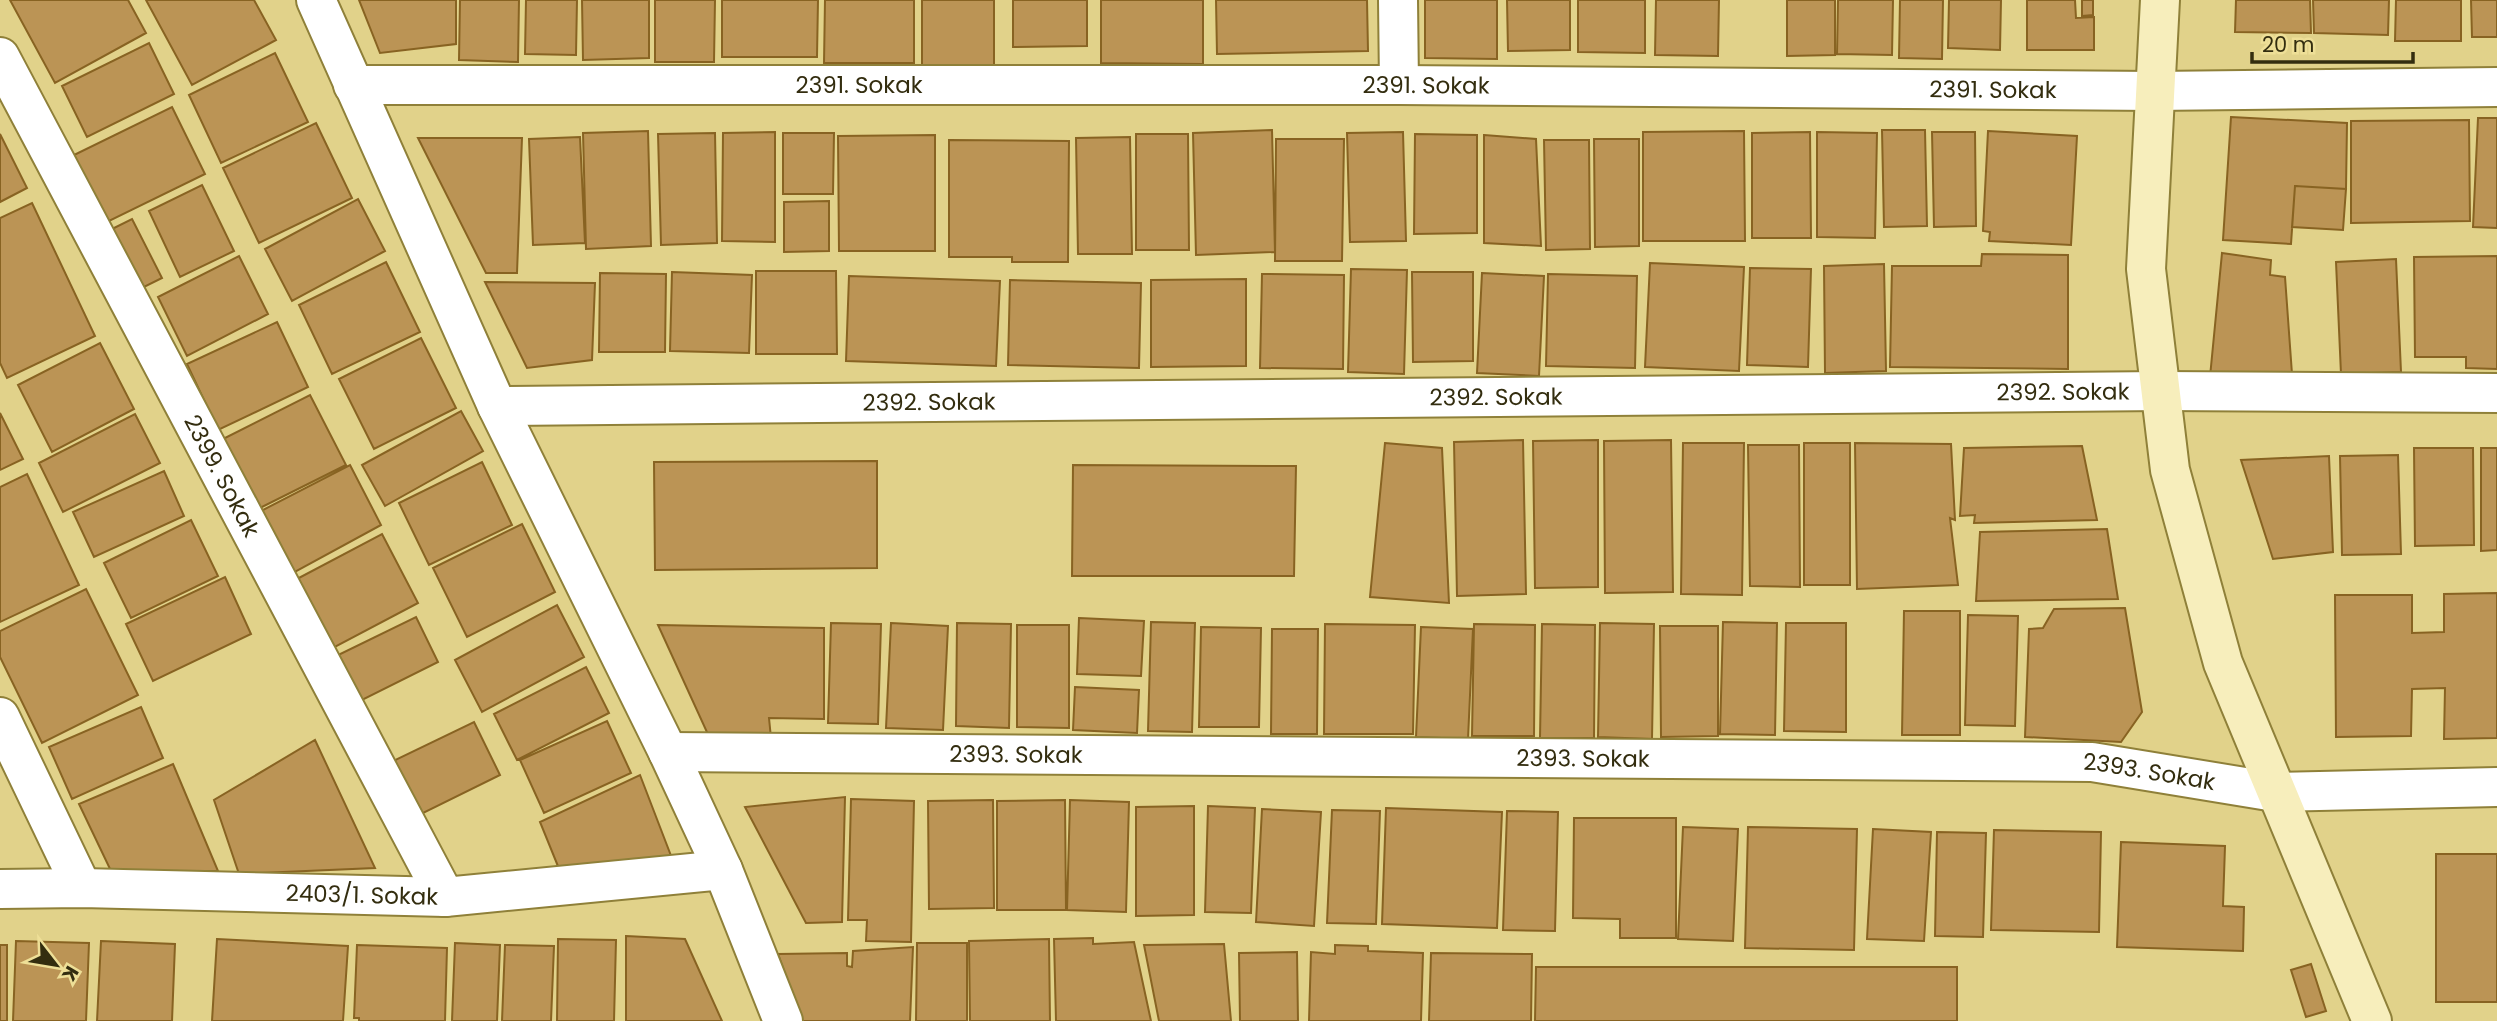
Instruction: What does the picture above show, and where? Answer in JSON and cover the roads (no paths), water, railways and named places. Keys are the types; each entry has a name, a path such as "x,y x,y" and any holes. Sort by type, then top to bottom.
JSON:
{"main road":[{"path":"2160,0 2146,270 2170,470 2223,663 2372,1021"}],"street":[{"path":"316,0 497,406 668,752 723,870 782,1021"},
{"path":"1398,0 1399,85"},
{"name":"2399. Sokak","path":"0,57 444,897"},
{"name":"2391. Sokak","path":"354,85 1399,85 2154,92 2497,87"},
{"name":"2392. Sokak","path":"497,406 2161,391 2497,393"},
{"path":"0,717 82,888"},
{"name":"2393. Sokak","path":"668,752 2092,762 2276,792 2497,787"},
{"name":"2403/1. Sokak","path":"0,889 82,888 444,897 723,870"}]}
